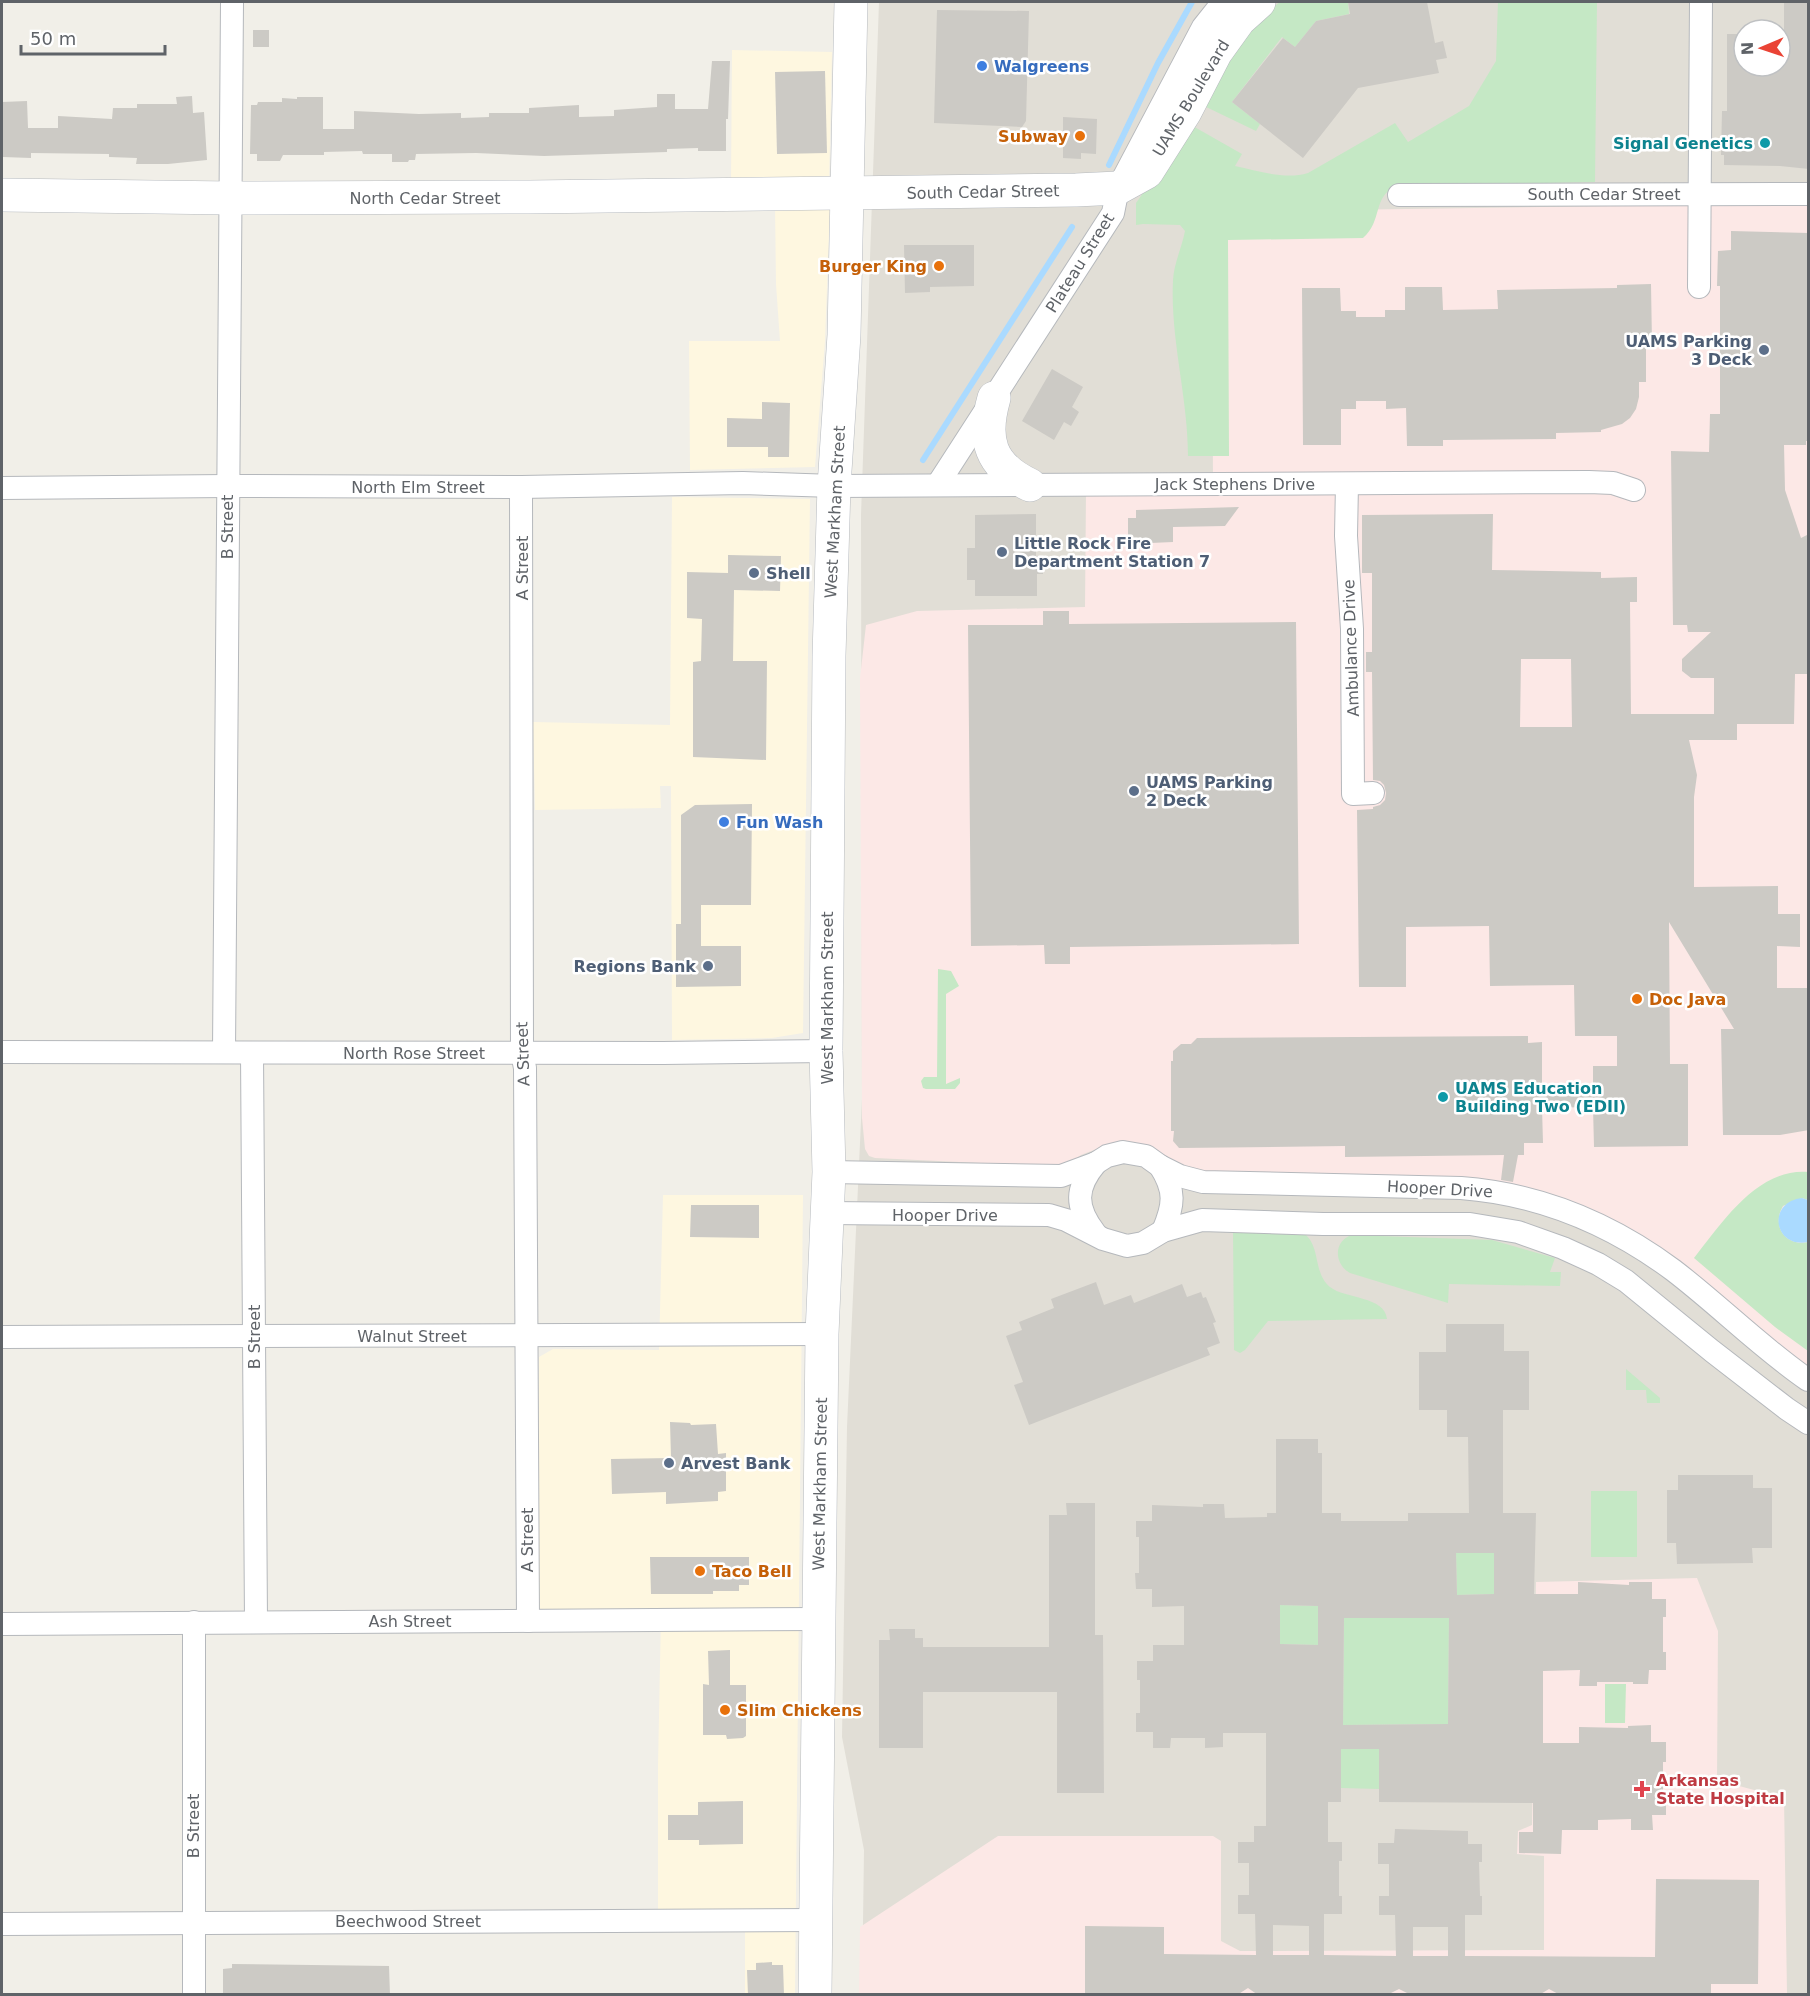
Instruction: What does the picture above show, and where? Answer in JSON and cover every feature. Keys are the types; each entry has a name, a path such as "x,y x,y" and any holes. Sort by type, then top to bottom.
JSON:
{"main road":[{"name":"West Markham Street","path":"815,1995 822,1334 829,1172 826,1051 829,656 834,486 842,390 851,2"},
{"name":"UAMS Boulevard","path":"1118,188 1146,172 1185,112 1216,52 1239,20 1259,2"},
{"name":"South Cedar Street","path":"848,194 1118,188"},
{"name":"North Cedar Street","path":"2,195 231,198 848,194"},
{"path":"994,398 988,425 988,439 992,451 1006,472 1030,485"}],"street":[{"name":"B Street","path":"224,1052 232,2"},
{"name":"Plateau Street","path":"938,484 1113,213 1118,188 1203,27 1223,2"},
{"path":"1699,287 1701,2"},
{"name":"South Cedar Street","path":"1399,195 1809,194"},
{"name":"Jack Stephens Drive","path":"834,486 1589,482 1612,483 1634,490"},
{"name":"North Elm Street","path":"2,488 521,487 743,483 834,486"},
{"name":"Ambulance Drive","path":"1347,484 1346,536 1352,629 1353,794 1373,793"},
{"name":"A Street","path":"521,487 522,1053 525,1068 528,1621"},
{"name":"North Rose Street","path":"2,1052 826,1051"},
{"name":"B Street","path":"252,1053 256,1622"},
{"name":"Hooper Drive","path":"829,1172 1061,1176 1096,1163 1107,1156 1123,1152 1146,1156 1180,1176 1203,1182 1461,1188 1502,1193 1548,1204 1589,1219 1632,1242 1673,1271 1785,1364 1809,1380"},
{"path":"1095,1233 1085,1220 1080,1203 1081,1186 1086,1175 1096,1163"},
{"path":"1160,1166 1169,1180 1173,1198 1170,1215 1163,1232"},
{"name":"Hooper Drive","path":"827,1213 1048,1215 1066,1220 1103,1239 1127,1246 1202,1220 1323,1224 1470,1224 1518,1232 1581,1256 1626,1281 1712,1351 1787,1409 1809,1423"},
{"name":"Walnut Street","path":"2,1337 822,1334"},
{"name":"Ash Street","path":"2,1624 819,1619"},
{"name":"B Street","path":"194,1622 194,1995"},
{"name":"Beechwood Street","path":"2,1924 815,1920"}],"shaded area":[{"path":"879,2 1808,2 1808,1994 862,1994 864,1850 842,1737 847,1427 862,1099 861,515"},
{"path":"732,50 832,52 829,184 731,185"},
{"path":"1808,203 1808,1368 1576,1205 1206,1176 1099,1148 1081,1155 1065,1167 869,1156 865,1149 862,1118 860,678 866,625 917,611 1085,607 1086,492 1213,491 1212,212"},
{"path":"830,205 825,341 815,467 690,470 689,341 780,341 776,284 775,206"},
{"path":"672,497 810,499 803,1033 772,1038 672,1040 671,786 660,786 661,808 535,810 533,722 670,725"},
{"path":"663,1195 803,1195 795,1994 745,1994 745,1910 658,1909 661,1614 538,1612 539,1357 553,1349 659,1350"},
{"name":"Arkansas State Hospital","path":"1697,1578 1718,1631 1717,1780 1784,1798 1787,1994 859,1994 860,1927 998,1836 1213,1836 1221,1841 1221,1941 1240,1951 1544,1950 1544,1856 1517,1854 1518,1831 1532,1825 1536,1582"}],"green space":[{"path":"1280,2 1348,2 1349,14 1316,21 1295,47 1282,37 1232,102 1260,124 1256,131 1202,105 1235,49 1256,23"},
{"path":"1498,2 1597,2 1595,182 1396,186 1384,196 1373,224 1363,238 1228,240 1229,456 1188,456 1173,302 1176,261 1185,231 1180,225 1136,225 1136,203 1191,125 1242,154 1235,166 1290,176 1308,173 1395,123 1408,142 1469,106 1496,61"},
{"path":"938,969 951,971 959,986 946,994 946,1084 960,1078 960,1083 955,1089 926,1089 923,1088 921,1081 924,1077 937,1077"},
{"path":"1808,1172 1808,1200 1802,1198 1783,1206 1779,1221 1787,1238 1800,1243 1808,1242 1808,1351 1775,1327 1694,1258 1729,1214 1757,1188 1790,1173"},
{"path":"1233,1230 1305,1234 1313,1246 1321,1275 1330,1287 1372,1302 1385,1312 1387,1319 1268,1321 1245,1350 1240,1353 1234,1350"},
{"path":"1352,1235 1492,1240 1555,1258 1550,1272 1561,1272 1560,1286 1449,1284 1448,1303 1350,1273 1341,1264 1338,1253 1341,1242"},
{"path":"1626,1369 1660,1398 1660,1403 1647,1403 1646,1390 1626,1390"},
{"path":"1591,1491 1637,1491 1637,1557 1591,1557"},
{"path":"1456,1553 1494,1553 1494,1594 1457,1595"},
{"path":"1280,1605 1318,1606 1318,1645 1280,1644"},
{"path":"1344,1618 1449,1618 1448,1724 1343,1725"},
{"path":"1605,1684 1626,1684 1625,1723 1605,1723"},
{"path":"1341,1749 1379,1749 1379,1789 1341,1788"}],"water":[{"path":"1802,1198 1808,1200 1808,1242 1788,1239 1779,1224 1779,1216 1783,1208 1791,1201"}],"building":[{"path":"1348,2 1427,2 1435,43 1443,41 1447,58 1436,60 1439,73 1358,88 1303,158 1232,102 1283,38 1295,47 1316,21 1350,14"},
{"path":"1784,2 1809,2 1809,169 1724,165 1724,155 1721,155 1722,111 1727,111 1727,34 1732,34 1732,78 1792,78 1792,18 1784,18"},
{"name":"Walgreens","path":"937,10 1029,11 1026,121 1022,127 934,123"},
{"path":"253,30 269,30 269,47 253,47"},
{"path":"712,61 730,61 726,151 698,151 698,148 667,149 667,152 544,156 476,153 416,154 415,160 408,162 392,162 392,154 363,154 362,151 324,152 324,155 283,155 280,161 257,161 257,154 250,154 251,105 257,105 258,102 282,102 282,98 323,97 323,129 354,129 354,111 461,113 461,118 489,117 489,113 529,113 529,108 579,105 579,117 614,116 614,110 657,107 657,94 675,94 675,109 708,109"},
{"path":"825,71 827,153 777,154 775,72"},
{"path":"192,96 193,113 204,112 207,160 136,164 137,158 109,157 109,154 31,153 31,158 3,157 2,102 27,101 28,128 58,128 58,116 112,119 113,108 137,108 137,104 177,104 176,97"},
{"name":"Subway","path":"1063,117 1097,119 1096,154 1081,153 1081,159 1063,158"},
{"path":"1731,231 1809,233 1809,441 1806,441 1806,445 1784,445 1785,490 1801,538 1809,534 1809,674 1795,674 1794,724 1737,724 1737,740 1689,740 1697,775 1694,797 1694,887 1778,886 1778,914 1800,914 1800,947 1777,946 1777,988 1809,988 1809,1130 1780,1135 1723,1135 1721,1029 1734,1029 1669,922 1670,1064 1688,1064 1688,1146 1594,1147 1593,1107 1542,1108 1543,1143 1524,1143 1524,1155 1518,1155 1513,1182 1501,1180 1504,1155 1345,1157 1345,1146 1179,1148 1173,1141 1174,1131 1171,1131 1171,1061 1173,1061 1173,1051 1181,1044 1191,1044 1197,1038 1528,1036 1528,1043 1542,1042 1542,1087 1593,1086 1593,1066 1617,1066 1617,1036 1575,1036 1574,985 1490,986 1489,926 1406,927 1406,987 1359,987 1357,810 1373,809 1380,805 1385,800 1386,793 1380,781 1373,780 1372,672 1366,672 1366,652 1372,652 1372,573 1362,573 1362,515 1493,514 1492,570 1601,572 1601,578 1637,577 1637,602 1630,602 1631,714 1714,714 1714,678 1691,678 1682,671 1682,659 1711,632 1688,632 1687,625 1673,625 1671,451 1709,452 1710,414 1720,414 1718,251 1731,250","holes":["1521,659 1571,659 1572,727 1520,727"]},
{"name":"Burger King","path":"904,245 974,245 974,286 930,287 930,292 905,293"},
{"path":"1651,284 1652,344 1646,344 1646,382 1639,382 1636,409 1622,424 1601,430 1601,432 1556,433 1556,439 1443,440 1443,446 1407,446 1406,408 1386,409 1386,401 1356,401 1356,409 1341,409 1341,445 1303,445 1302,288 1340,288 1341,311 1356,311 1356,317 1385,317 1385,310 1405,310 1405,287 1442,287 1443,310 1498,309 1497,290 1617,288 1617,285"},
{"path":"1052,369 1083,387 1072,407 1079,412 1071,426 1064,422 1054,440 1022,421"},
{"path":"762,402 790,403 789,457 768,457 768,447 727,447 727,418 762,419"},
{"path":"1239,507 1225,526 1173,527 1173,542 1128,544 1128,518 1136,518 1136,510"},
{"name":"Little Rock Fire Department Station 7","path":"1036,514 1036,556 1043,556 1043,574 1037,574 1037,596 975,596 975,580 967,580 967,548 975,548 975,515"},
{"path":"728,555 781,556 780,591 734,590 733,661 767,661 766,760 693,757 693,662 701,661 702,619 687,618 687,572 728,573"},
{"name":"UAMS Parking 2 Deck","path":"1043,611 1069,611 1069,624 1296,622 1299,944 1070,947 1070,964 1045,964 1044,945 971,946 968,625 1043,625"},
{"path":"752,804 751,905 701,905 701,946 741,946 741,986 676,987 676,924 681,924 681,815 695,805"},
{"path":"691,1205 759,1205 759,1238 690,1237"},
{"path":"1096,1282 1104,1305 1131,1295 1134,1303 1182,1284 1187,1297 1201,1292 1203,1298 1206,1297 1216,1322 1213,1323 1220,1343 1207,1348 1210,1355 1029,1425 1014,1385 1023,1382 1006,1336 1022,1330 1019,1322 1054,1308 1051,1299"},
{"path":"1446,1324 1504,1324 1504,1351 1529,1351 1529,1410 1503,1410 1503,1513 1536,1513 1534,1594 1578,1594 1578,1582 1629,1585 1629,1582 1652,1582 1652,1599 1666,1599 1666,1617 1663,1617 1663,1652 1666,1652 1666,1670 1649,1670 1648,1684 1597,1682 1597,1686 1579,1686 1580,1670 1543,1671 1543,1743 1579,1743 1579,1727 1628,1728 1628,1726 1651,1725 1651,1742 1666,1742 1666,1762 1663,1762 1663,1794 1666,1794 1666,1815 1652,1815 1653,1830 1631,1830 1631,1819 1598,1820 1598,1830 1562,1830 1561,1854 1519,1853 1519,1832 1533,1832 1533,1803 1379,1802 1379,1749 1341,1749 1341,1802 1328,1802 1328,1842 1342,1842 1342,1861 1339,1861 1339,1896 1342,1896 1342,1914 1324,1914 1324,1955 1396,1956 1395,1915 1379,1915 1379,1896 1389,1896 1389,1864 1378,1864 1378,1843 1394,1843 1395,1829 1468,1831 1468,1844 1482,1844 1482,1862 1479,1862 1482,1915 1465,1915 1465,1956 1655,1957 1656,1879 1759,1880 1758,1984 1711,1984 1711,1995 1560,1995 1549,1989 1539,1995 1411,1995 1399,1989 1387,1995 1258,1995 1248,1988 1237,1995 1085,1995 1085,1926 1164,1927 1164,1954 1256,1955 1255,1914 1238,1914 1238,1895 1249,1895 1249,1863 1238,1863 1238,1842 1254,1842 1254,1826 1266,1826 1266,1733 1223,1733 1223,1747 1205,1748 1205,1738 1171,1738 1170,1748 1153,1748 1153,1732 1136,1732 1136,1713 1140,1713 1140,1680 1137,1680 1137,1661 1153,1661 1153,1645 1184,1645 1184,1606 1152,1607 1152,1589 1136,1589 1135,1573 1139,1573 1139,1537 1136,1537 1136,1521 1152,1521 1152,1505 1203,1507 1203,1504 1224,1504 1225,1518 1267,1517 1267,1513 1276,1513 1276,1439 1318,1439 1318,1453 1322,1453 1322,1513 1341,1513 1341,1521 1408,1521 1408,1513 1469,1513 1468,1437 1447,1437 1447,1410 1419,1410 1419,1352 1446,1352","holes":["1456,1553 1494,1553 1494,1594 1457,1595","1280,1605 1318,1606 1318,1645 1280,1644","1344,1618 1449,1618 1448,1724 1343,1725","1273,1925 1309,1926 1309,1955 1273,1955","1413,1927 1448,1927 1448,1956 1413,1956"]},
{"name":"Arvest Bank","path":"670,1422 690,1423 691,1425 716,1424 718,1454 726,1453 726,1491 718,1492 718,1501 666,1504 666,1492 612,1494 611,1459 671,1458"},
{"path":"1678,1475 1753,1475 1753,1488 1772,1488 1772,1548 1752,1548 1753,1563 1677,1564 1676,1543 1667,1543 1667,1490 1678,1490"},
{"path":"1066,1503 1095,1503 1095,1635 1103,1635 1104,1793 1057,1793 1057,1692 923,1692 923,1748 879,1748 879,1640 890,1640 889,1629 915,1629 915,1638 923,1638 923,1647 1049,1647 1049,1515 1067,1515"},
{"name":"Taco Bell","path":"650,1557 749,1557 749,1585 739,1585 739,1591 713,1591 713,1594 651,1594"},
{"name":"Slim Chickens","path":"730,1650 730,1685 746,1685 746,1736 727,1739 726,1735 703,1735 703,1684 709,1685 708,1651"},
{"path":"743,1801 743,1844 699,1845 699,1840 668,1840 668,1815 698,1815 698,1802"},
{"path":"772,1962 772,1965 783,1965 784,1995 748,1995 747,1970 756,1970 756,1963"},
{"path":"232,1964 389,1966 390,1995 223,1995 223,1969 232,1968"}],"waterway":[{"path":"1109,165 1158,63 1192,2"},
{"path":"923,460 1072,227"}],"place":[{"name":"Walgreens","path":"982,66"},
{"name":"Subway","path":"1080,136"},
{"name":"Signal Genetics","path":"1765,143"},
{"name":"Burger King","path":"939,266"},
{"name":"UAMS Parking 3 Deck","path":"1764,350"},
{"name":"Little Rock Fire Department Station 7","path":"1002,552"},
{"name":"Shell","path":"754,573"},
{"name":"UAMS Parking 2 Deck","path":"1134,791"},
{"name":"Fun Wash","path":"724,822"},
{"name":"Regions Bank","path":"708,966"},
{"name":"Doc Java","path":"1637,999"},
{"name":"UAMS Education Building Two (EDII)","path":"1443,1097"},
{"name":"Arvest Bank","path":"669,1463"},
{"name":"Taco Bell","path":"700,1571"},
{"name":"Slim Chickens","path":"725,1710"},
{"name":"Arkansas State Hospital","path":"1642,1789"}]}
